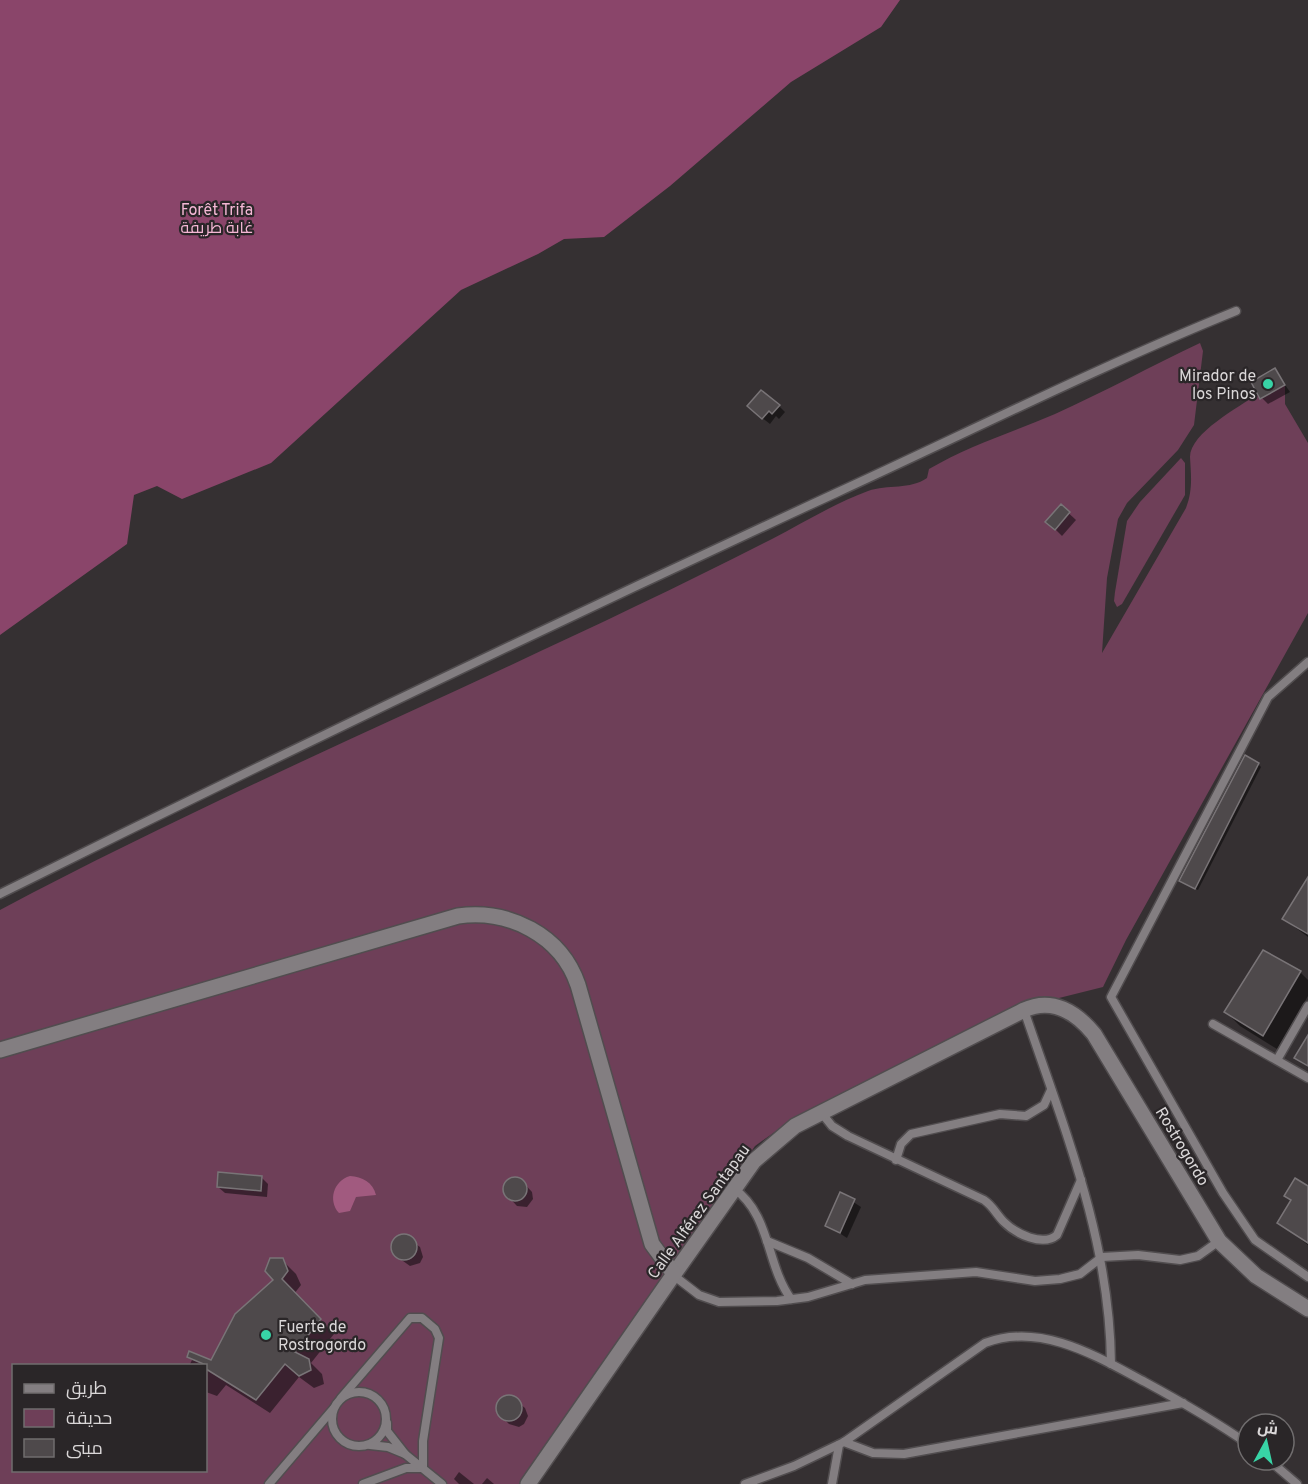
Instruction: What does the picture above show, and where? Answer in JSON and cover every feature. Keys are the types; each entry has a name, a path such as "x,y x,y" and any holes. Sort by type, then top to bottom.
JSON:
{"street":[{"path":"0,1050 458,916 475,913 495,915 537,932 556,946 572,968 652,1244 674,1275"},
{"name":"Calle Alférez Santapau","path":"528,1484 733,1188 771,1144 820,1111 1028,1008"},
{"name":"Rostrogordo","path":"1028,1008 1063,1008 1086,1025 1219,1241 1256,1276 1308,1309"}],"lane":[{"path":"0,894 254,767 532,635 951,439 1236,311"},
{"path":"1308,662 1268,697 1111,997 1223,1193 1256,1239 1308,1277"},
{"path":"1277,1060 1308,1006"},
{"path":"1028,1008 1081,1180 1102,1257 1109,1305 1111,1364"},
{"path":"1213,1024 1308,1078"},
{"path":"896,1160 901,1144 911,1134 1000,1113 1026,1116 1044,1105 1052,1090"},
{"path":"820,1111 840,1132 984,1200 993,1207 1007,1225 1044,1241 1054,1238 1059,1232 1081,1180"},
{"path":"733,1188 753,1207 781,1282 791,1299"},
{"path":"767,1241 808,1258 852,1284"},
{"path":"674,1275 699,1295 719,1302 791,1299 866,1280 976,1272 1047,1281 1080,1274 1102,1257 1138,1255 1180,1260 1198,1256 1219,1241"},
{"path":"269,1484 410,1318 422,1318 435,1329 439,1346 423,1441 423,1468"},
{"path":"745,1484 794,1466 841,1443 985,1343 1000,1337 1018,1335 1049,1339 1083,1349 1184,1403 1236,1436"},
{"path":"366,1372 366,1384 384,1408 387,1431 405,1454 442,1484"},
{"path":"341,1398 362,1392 376,1397"},
{"path":"841,1443 873,1452 904,1454 1184,1403"},
{"path":"334,1408 332,1419 334,1430 342,1440 355,1446 388,1447 405,1454"},
{"path":"367,1445 378,1439 385,1428 387,1418"},
{"path":"831,1484 841,1443"},
{"path":"363,1484 406,1468 423,1468"},
{"path":"1283,1472 1297,1484"}],"green space":[{"name":"Forêt Trifa غابة طريفة","path":"0,0 900,0 881,27 791,82 670,186 604,237 564,239 538,254 461,290 271,463 182,499 157,486 134,495 127,544 0,635"},
{"path":"1200,343 1203,351 1194,425 1178,450 1127,503 1118,519 1107,578 1102,653 1186,508 1191,489 1190,457 1192,448 1198,439 1217,421 1258,394 1261,399 1285,385 1285,404 1308,443 1308,613 1126,940 1103,987 1027,1006 793,1119 755,1146 519,1484 0,1484 0,910 191,814 676,587 843,501 876,489 920,482 927,478 929,469 944,461 1091,397"},
{"path":"1181,458 1185,463 1185,495 1122,604 1117,607 1114,601 1115,592 1127,521 1140,502"}],"shaded area":[{"path":"350,1176 366,1181 376,1195 356,1197 350,1211 339,1213 334,1203 334,1192 340,1182"}],"building":[{"name":"Mirador de los Pinos","path":"1275,368 1285,385 1260,399 1251,382"},
{"path":"761,390 780,405 772,414 769,411 762,419 747,406"},
{"path":"1061,504 1070,512 1055,530 1045,522"},
{"path":"1245,755 1259,763 1195,889 1179,881"},
{"path":"1308,877 1308,934 1282,919"},
{"path":"1263,950 1301,971 1263,1036 1224,1012"},
{"path":"1308,1035 1308,1066 1294,1058"},
{"path":"218,1172 262,1176 261,1191 217,1187"},
{"path":"515,1177 524,1180 527,1189 524,1198 515,1201 506,1198 503,1189 506,1180"},
{"path":"1295,1178 1308,1186 1308,1243 1277,1223 1291,1200 1284,1196"},
{"path":"840,1192 855,1199 840,1233 825,1226"},
{"path":"404,1234 413,1238 417,1247 413,1256 404,1260 395,1256 391,1247 395,1238"},
{"name":"Fuerte de Rostrogordo","path":"270,1258 283,1258 288,1271 282,1279 321,1319 295,1352 309,1359 311,1370 299,1376 285,1364 256,1400 207,1370 207,1364 187,1357 189,1351 211,1360 235,1314 273,1280 265,1271"},
{"path":"509,1395 518,1399 522,1408 518,1417 509,1421 500,1417 496,1408 500,1399"}],"place":[{"name":"Mirador de los Pinos","path":"1268,384"},
{"name":"Fuerte de Rostrogordo","path":"266,1335"}]}
